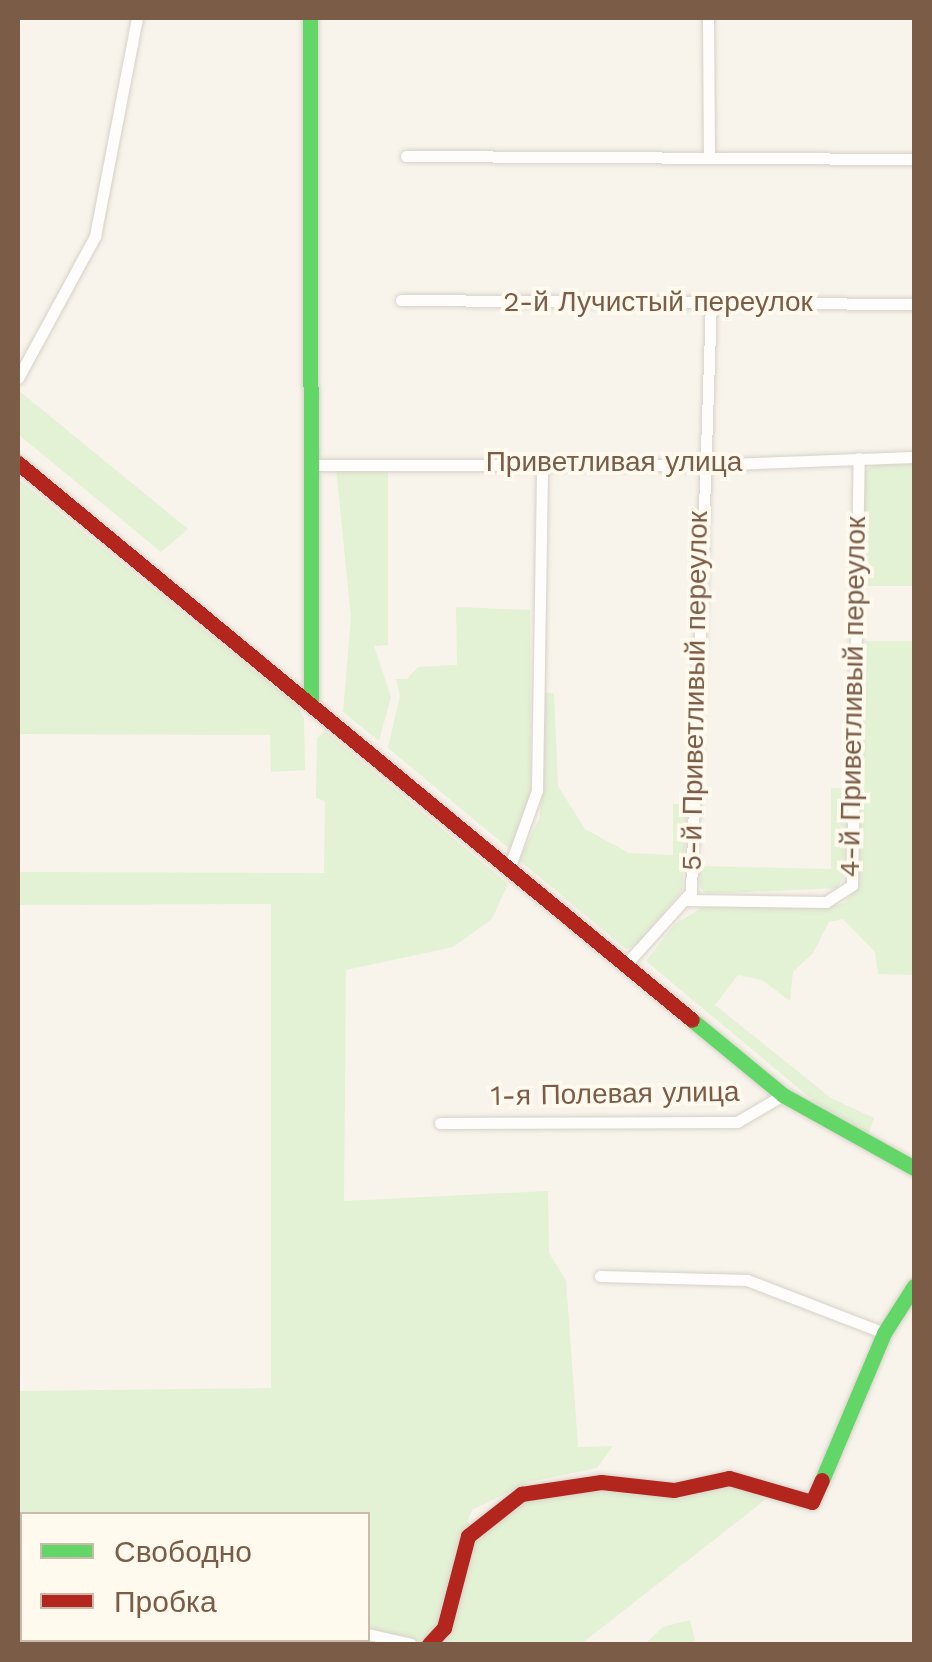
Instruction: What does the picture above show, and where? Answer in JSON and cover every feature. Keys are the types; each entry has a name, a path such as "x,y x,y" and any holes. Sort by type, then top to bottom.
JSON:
{"street":[{"path":"18,378 95,236 136,18"},
{"path":"310,18 314,464 311,704"},
{"path":"708,18 710,157"},
{"path":"406,156 914,159"},
{"name":"2-й Лучистый переулок","path":"401,300 914,304"},
{"name":"5-й Приветливый переулок","path":"687,900 710,303"},
{"name":"Приветливая улица","path":"314,464 704,465 914,457"},
{"name":"4-й Приветливый переулок","path":"687,900 826,902 852,885 858,458"},
{"path":"18,463 783,1095 914,1168"},
{"path":"510,866 537,790 542,464"},
{"path":"626,964 687,900"},
{"name":"1-я Полевая улица","path":"440,1123 737,1122 783,1095"},
{"path":"600,1276 747,1280 884,1332"},
{"path":"430,1644 444,1628 468,1536 521,1494 601,1482 674,1490 728,1478 812,1502 884,1332 914,1286"},
{"path":"370,1634 411,1644"}],"green space":[{"path":"18,390 188,529 161,552 18,434"},
{"path":"878,462 914,463 914,586 863,586 862,473"},
{"path":"336,467 388,468 388,645 374,646 391,697 379,741 343,712 351,618"},
{"path":"18,479 296,705 304,718 305,770 271,772 270,735 18,734"},
{"path":"456,607 530,610 531,794 511,850 388,748 400,696 396,679 407,679 418,667 457,665"},
{"path":"865,641 914,641 914,975 878,974 875,952 843,919 829,922 813,953 793,972 790,1001 762,980 738,975 715,1005 831,1098 874,1118 868,1135 826,1111 646,961 675,924 705,906 826,907 844,903 859,887"},
{"path":"543,693 554,693 558,786 585,829 629,853 673,855 673,804 688,804 682,891 637,945 626,949 519,860 540,817"},
{"path":"325,731 508,884 492,919 453,947 346,970 344,1201 548,1191 549,1253 566,1280 578,1447 613,1446 597,1468 530,1482 472,1510 467,1522 479,1531 519,1502 616,1488 661,1497 738,1486 765,1500 581,1644 232,1644 370,1642 370,1512 20,1512 18,1633 18,1391 271,1388 271,904 18,905 18,872 324,873 325,801 316,798 317,738"},
{"path":"831,788 850,788 848,870 837,888 706,894 700,887 698,866 831,869"},
{"path":"690,1620 696,1644 645,1644 663,1627"}],"traffic: fast":[{"path":"310,18 311,705"},
{"path":"692,1020 783,1095 914,1168"},
{"path":"822,1480 884,1333 914,1286"}],"traffic: jam":[{"path":"18,463 692,1020"},
{"path":"429,1644 444,1628 468,1536 521,1494 601,1482 674,1490 729,1478 812,1502 822,1480"}]}
